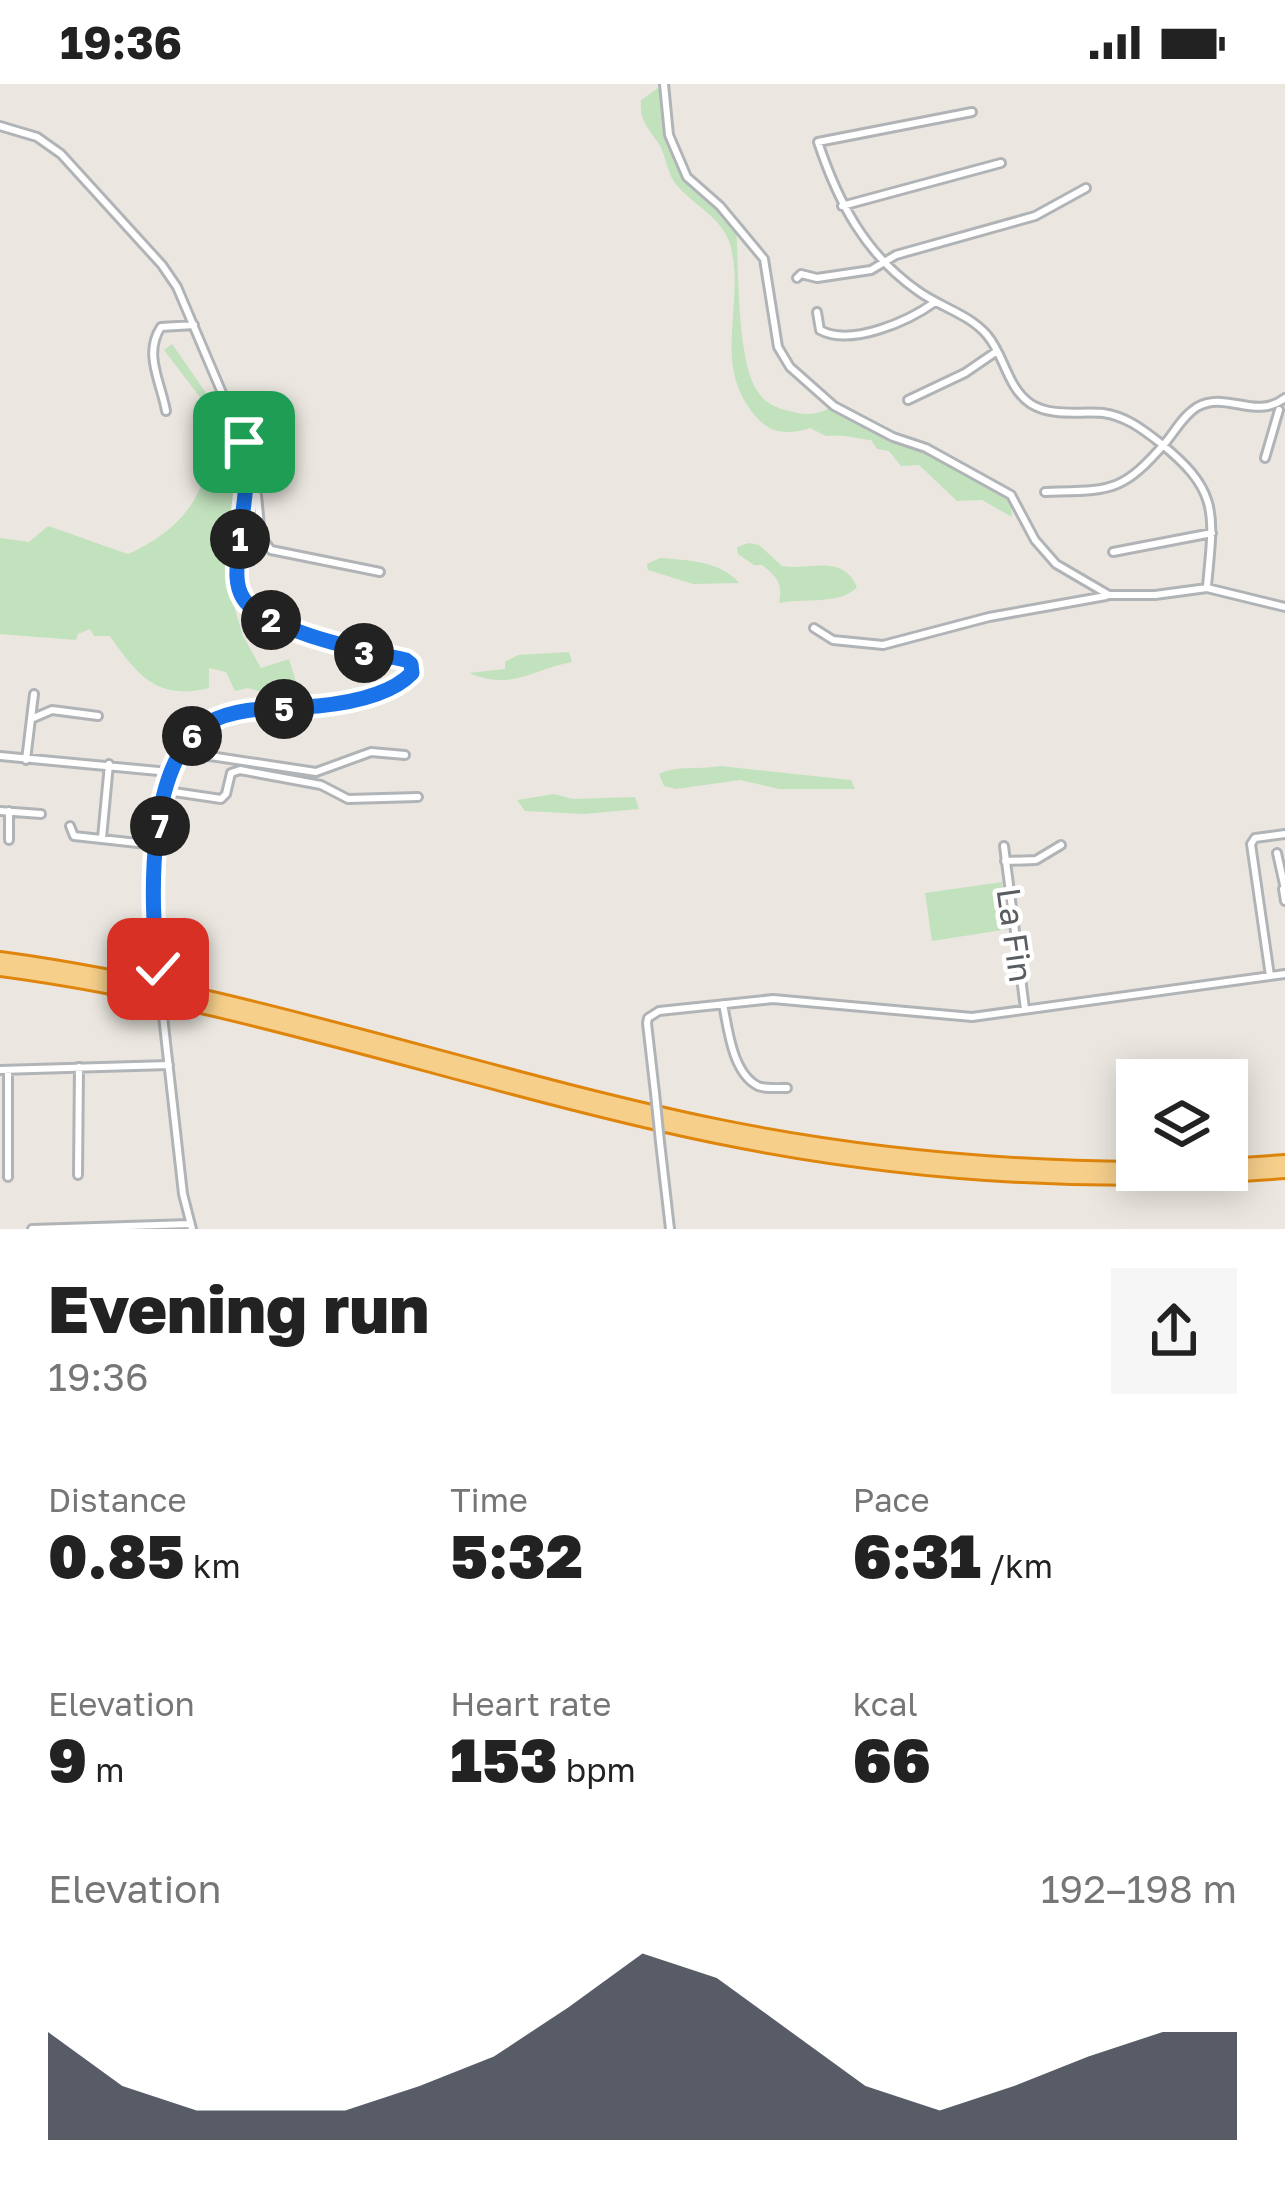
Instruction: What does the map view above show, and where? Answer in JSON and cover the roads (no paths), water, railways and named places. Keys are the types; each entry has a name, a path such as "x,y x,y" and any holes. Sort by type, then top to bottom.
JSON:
{"highway":[{"path":"0,959 236,1002 601,1099 773,1137 923,1159 1116,1169"},
{"path":"0,969 214,1007 656,1122 801,1152 1028,1176 1139,1178 1285,1171"},
{"path":"1248,1165 1285,1162"}],"street":[{"path":"664,84 669,135 687,177 720,206 764,259 774,333 790,367 857,420 926,448 1011,495 1035,540 1056,564 1109,595"},
{"path":"972,112 818,142 842,206 884,262 935,302 971,321 1035,407 1120,417 1136,424 1201,482 1209,498 1212,533 1207,588"},
{"path":"0,126 37,137 61,154 162,265 194,326 244,442 237,581 249,607 268,619 354,650 406,660 412,673 349,702 250,711 217,719 194,734 176,758 156,845 151,910 183,1195 191,1227 32,1229"},
{"path":"842,206 1001,163"},
{"path":"796,278 871,270 896,255 1036,216 1087,188"},
{"path":"817,312 820,330 829,335 881,330 912,319 935,302"},
{"path":"166,411 152,341 161,327 194,326"},
{"path":"908,400 965,373 997,350"},
{"path":"1265,458 1285,398"},
{"path":"1045,492 1104,490 1136,476 1199,405 1217,402 1279,410"},
{"path":"245,489 257,495 261,537 271,550 380,572"},
{"path":"1113,552 1212,533"},
{"path":"814,628 833,640 883,645 989,617 1109,595 1207,588 1285,607"},
{"path":"26,760 34,694"},
{"path":"31,718 52,710 98,716"},
{"path":"176,758 210,756 316,772 371,752 405,755"},
{"path":"0,756 170,772"},
{"path":"102,838 109,764"},
{"path":"167,790 221,799 231,773 240,770 321,785 348,799 418,797"},
{"path":"9,840 4,811 41,814"},
{"path":"70,826 74,836 156,845"},
{"path":"1270,976 1251,844 1255,838 1285,834"},
{"name":"La Fin","path":"1005,861 1036,860 1061,845"},
{"name":"La Fin","path":"1004,846 1025,1010"},
{"path":"1277,853 1285,901"},
{"path":"670,1229 648,1018 659,1011 773,999 972,1017 1285,974"},
{"path":"723,1004 734,1052 752,1081 760,1087 788,1088"},
{"path":"8,1177 4,1070 169,1065"},
{"path":"78,1175 79,1067"}]}
